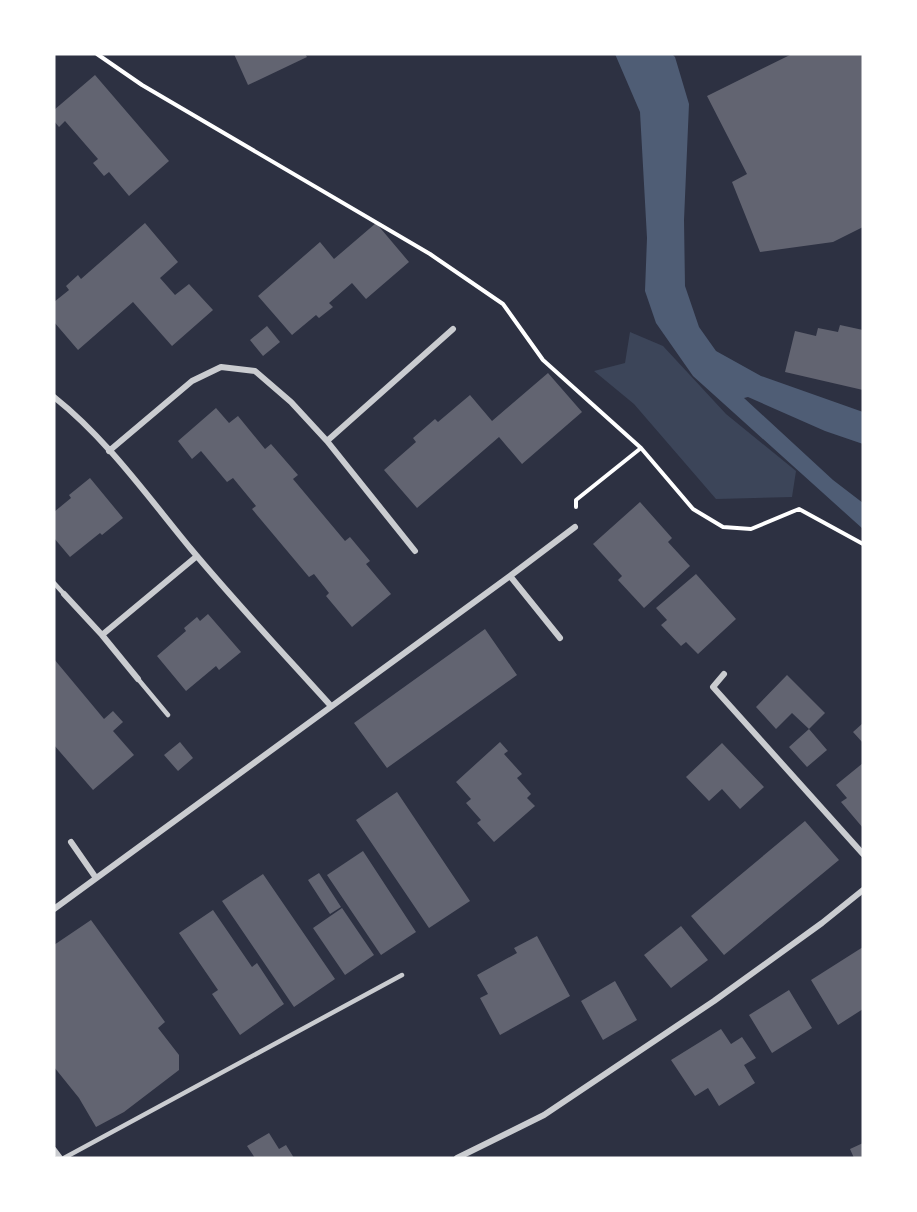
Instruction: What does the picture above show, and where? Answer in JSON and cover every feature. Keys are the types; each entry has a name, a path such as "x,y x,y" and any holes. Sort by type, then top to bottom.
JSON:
{"street":[{"path":"327,441 453,329"},
{"path":"109,451 192,381 220,367 255,371 291,402 327,441 415,551"},
{"path":"54,397 67,407 109,451 197,556 331,706"},
{"path":"54,909 575,527"},
{"path":"102,635 197,556"},
{"path":"510,576 560,638"},
{"path":"64,594 138,679"},
{"path":"724,674 713,687 863,854"},
{"path":"71,842 96,878"},
{"path":"457,1158 544,1115 714,1001 822,923 863,890"},
{"path":"54,1150 62,1158"}],"lane":[{"path":"54,583 64,594"},
{"path":"138,679 168,715"},
{"path":"62,1158 402,975"}],"path":[{"path":"97,54 142,86 430,254 503,304 543,360 640,448 693,509 723,528 751,529 799,509 863,544"},
{"path":"575,527 576,500 640,448"}],"shaded area":[{"path":"615,54 672,54 675,57 689,104 684,220 685,286 699,327 716,351 761,376 863,412 863,444 825,431 748,397 744,398 833,480 863,503 863,529 693,376 656,323 645,291 647,238 640,112"},
{"path":"630,332 663,346 726,414 796,471 792,497 716,499 634,404 594,371 625,363"}],"building":[{"path":"234,54 305,54 307,57 248,85"},
{"path":"792,54 863,54 863,227 833,242 760,252 732,182 747,174 707,96"},
{"path":"95,75 169,161 129,196 109,172 104,176 93,163 98,159 65,121 59,127 54,121 54,110"},
{"path":"145,223 178,262 160,278 175,295 189,284 213,310 172,346 133,302 78,350 54,322 54,302 69,290 66,286 78,275 81,279"},
{"path":"376,223 409,262 366,299 352,283 329,303 333,307 319,318 316,315 292,335 258,296 320,242 334,259"},
{"path":"840,325 863,330 863,390 785,372 795,331 816,336 818,328 838,332"},
{"path":"267,326 280,342 263,356 250,340"},
{"path":"548,373 582,412 522,464 499,437 417,508 384,470 416,442 413,438 435,419 438,422 470,395 492,421"},
{"path":"216,408 229,423 238,416 265,449 271,444 298,475 293,479 345,541 350,537 370,561 366,564 391,594 352,627 326,596 329,593 314,574 309,577 252,509 256,506 233,478 227,482 201,451 192,459 178,441"},
{"path":"90,478 123,518 70,557 54,538 54,512 71,498 69,495"},
{"path":"640,502 672,538 668,542 690,566 644,608 618,580 622,576 593,544"},
{"path":"696,574 736,619 698,654 686,642 681,646 661,625 667,620 656,608"},
{"path":"208,614 241,652 219,670 216,666 186,691 157,656 186,631 184,628 197,617 200,621"},
{"path":"485,629 517,675 387,768 354,723"},
{"path":"54,659 104,719 113,711 123,722 113,731 134,755 93,790 54,745"},
{"path":"787,675 825,713 809,729 792,713 776,729 756,707"},
{"path":"863,723 863,743 853,732"},
{"path":"809,729 827,750 807,767 789,747"},
{"path":"180,742 193,758 178,771 164,755"},
{"path":"500,742 508,751 504,754 522,774 517,778 531,794 527,798 535,806 494,842 477,823 481,820 466,803 471,799 456,782"},
{"path":"722,743 764,787 740,809 722,789 709,801 686,777"},
{"path":"863,763 863,828 841,802 847,798 836,785"},
{"path":"397,792 470,901 429,928 356,820"},
{"path":"805,821 839,860 724,955 691,916"},
{"path":"363,851 416,932 381,955 327,875"},
{"path":"319,873 341,907 330,914 308,880"},
{"path":"263,874 335,979 294,1007 222,901"},
{"path":"342,908 374,955 345,975 313,928"},
{"path":"213,910 252,967 257,963 284,1004 240,1035 212,994 218,990 179,933"},
{"path":"91,920 165,1022 158,1028 179,1055 179,1070 124,1112 96,1127 79,1098 54,1067 54,945"},
{"path":"681,926 708,960 671,988 644,955"},
{"path":"537,936 570,996 500,1035 480,998 488,994 477,975 517,953 514,948"},
{"path":"863,947 863,1009 838,1025 811,980"},
{"path":"615,981 637,1020 603,1040 581,1001"},
{"path":"789,990 812,1028 772,1053 749,1015"},
{"path":"721,1029 731,1044 742,1037 756,1058 744,1065 755,1083 719,1106 708,1088 695,1096 671,1060"},
{"path":"269,1133 279,1149 286,1145 294,1158 255,1158 247,1146"},
{"path":"863,1143 863,1158 854,1158 850,1149"}]}
